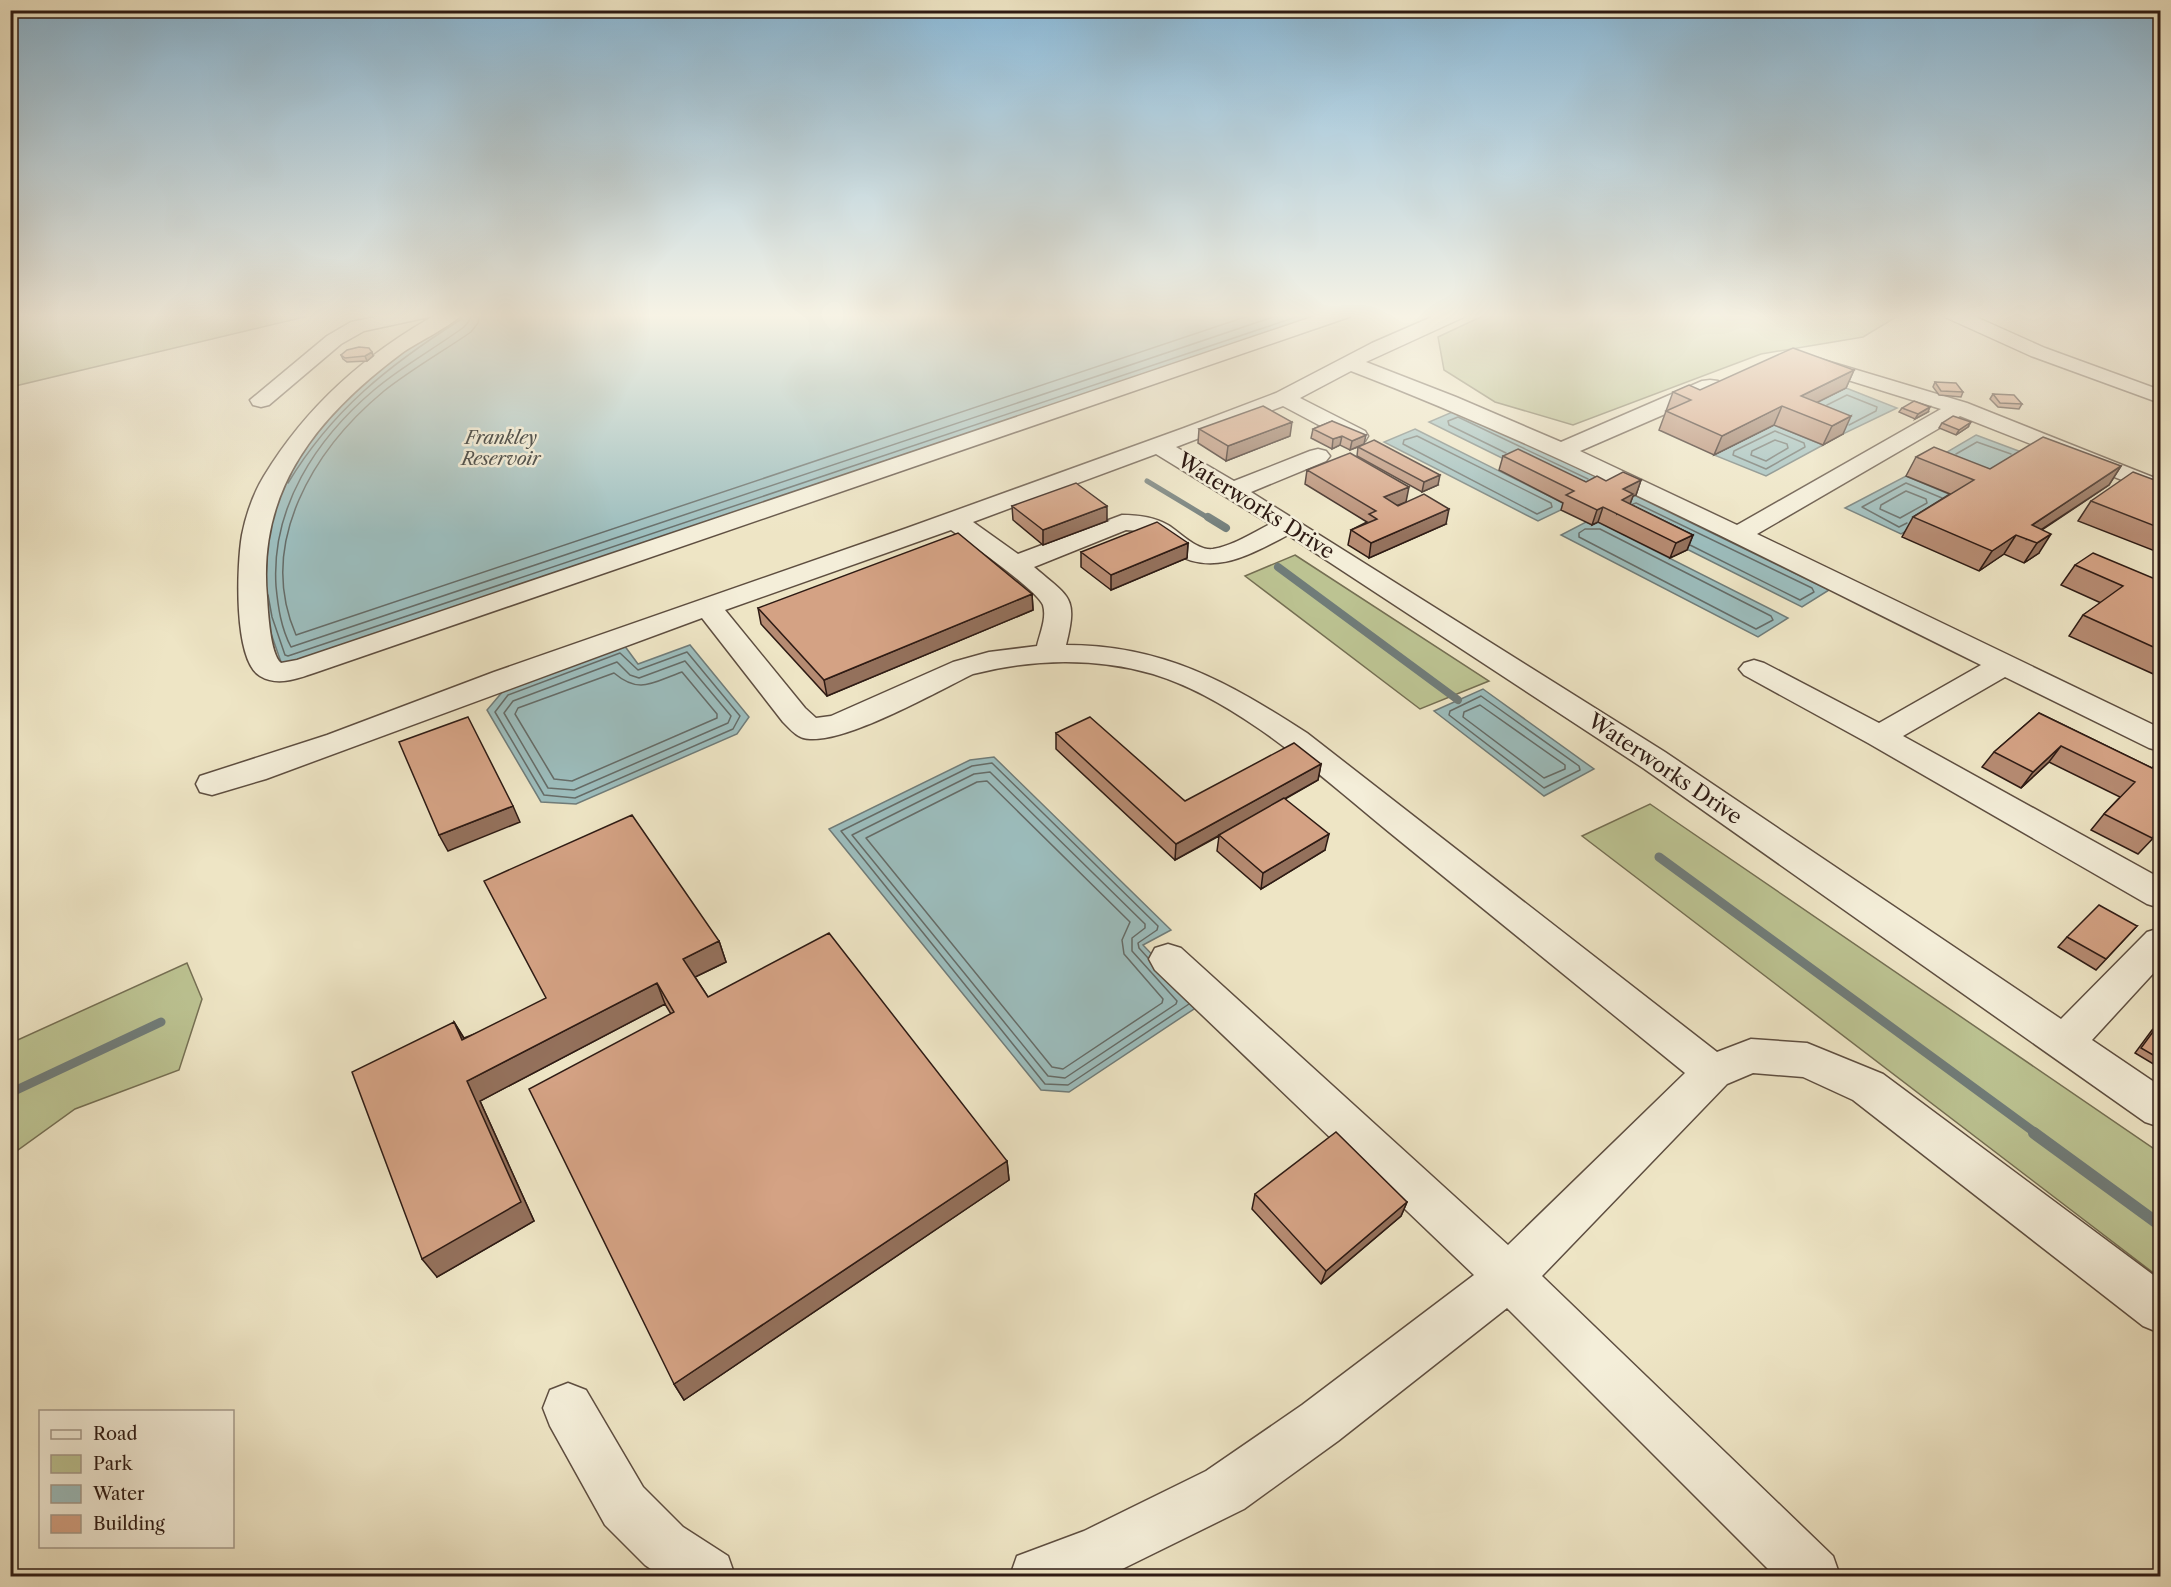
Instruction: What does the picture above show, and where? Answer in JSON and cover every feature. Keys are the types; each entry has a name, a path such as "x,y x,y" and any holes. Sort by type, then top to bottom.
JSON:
{"lane":[{"path":"261,400 277,387"},
{"path":"350,387 309,428 273,480 263,507 251,566 251,594 261,657 266,667 271,670 283,672 307,666 1125,387"},
{"path":"212,784 265,769 479,687 955,520 1158,446 1284,398 1305,387"},
{"path":"1416,387 1563,450 2160,741"},
{"path":"1563,450 1707,387"},
{"path":"1892,387 1959,408 2160,488"},
{"path":"2133,387 2160,397"},
{"path":"1284,398 1357,436"},
{"path":"1738,535 1959,408"},
{"name":"Waterworks Drive","path":"1158,446 1289,525 1654,760 2160,1109"},
{"path":"1232,491 1318,456"},
{"path":"955,520 1015,565 1055,599 1059,616 1048,654"},
{"path":"1015,565 1134,520 1151,525 1180,544 1209,557 1223,554 1289,525"},
{"path":"708,607 794,715 809,729 837,726 963,668 981,662 1048,654 1118,657 1186,676 1228,696 1296,740 1713,1072"},
{"path":"1880,736 2004,665"},
{"path":"1754,669 1880,736 2160,894"},
{"path":"2063,1044 2160,942"},
{"path":"1168,959 1509,1277 1814,1576"},
{"path":"1037,1576 1096,1554 1225,1490 1320,1423 1509,1277 1713,1072 1751,1056 1807,1060 1868,1087 2160,1309"},
{"path":"568,1408 624,1506 664,1546 708,1576"}],"green space":[{"path":"1471,387 1673,387 1573,425 1495,402"},
{"path":"1295,555 1489,681 1420,709 1245,576"},
{"path":"1650,804 2160,1153 2160,1278 1582,836"},
{"path":"187,963 202,999 179,1070 75,1109 11,1155 11,1043"}],"water":[{"name":"Frankley Reservoir","path":"358,387 1107,387 282,665 266,619 264,538 291,465 344,398"},
{"path":"1846,388 1897,408 1843,434 1793,415"},
{"path":"1457,410 1618,487 1581,497 1429,422"},
{"path":"1774,425 1823,445 1766,476 1714,455"},
{"path":"1415,429 1569,506 1538,521 1384,442"},
{"path":"1976,435 2032,456 1978,488 1923,466"},
{"path":"1906,476 1963,500 1901,534 1845,508"},
{"path":"1634,495 1829,590 1802,607 1617,514 1618,503"},
{"path":"1586,522 1592,525 1598,522 1788,618 1758,637 1561,535"},
{"path":"624,645 638,664 690,645 749,717 737,734 576,804 541,802 487,710 504,690"},
{"path":"1483,689 1594,769 1544,796 1434,711"},
{"path":"994,757 1171,930 1143,945 1200,1005 1069,1092 1041,1090 829,829 970,760"}],"building":[{"path":"1684,387 1700,390 1707,387 1819,387 1801,396 1851,416 1832,426 1782,406 1722,436 1666,411 1691,400 1673,392"},
{"path":"1938,387 1959,387 1963,392 1941,391"},
{"path":"1993,394 2014,395 2022,404 2000,403"},
{"path":"1914,401 1930,407 1918,414 1902,408"},
{"path":"1263,406 1292,422 1228,446 1199,429"},
{"path":"1953,416 1971,422 1959,430 1942,423"},
{"path":"1332,421 1366,435 1352,441 1342,436 1333,439 1313,429"},
{"path":"2043,437 2121,466 2032,525 2051,534 2037,543 2016,535 1992,551 1913,517 1974,480 1916,457 1934,447 1990,469"},
{"path":"1374,440 1440,475 1424,482 1358,447"},
{"path":"1518,449 1586,482 1597,476 1606,481 1623,472 1641,480 1623,489 1633,494 1622,500 1693,535 1676,543 1603,507 1597,510 1566,495 1574,491 1503,456"},
{"path":"1350,453 1409,487 1384,497 1398,506 1424,494 1449,509 1371,543 1351,530 1377,519 1369,514 1376,511 1307,470"},
{"path":"2133,472 2160,482 2160,528 2091,501"},
{"path":"1076,483 1107,506 1043,530 1012,506"},
{"path":"1157,522 1188,543 1111,575 1081,552"},
{"path":"958,533 1032,594 824,680 758,608"},
{"path":"2093,553 2160,581 2160,650 2083,615 2123,586 2075,565"},
{"path":"2039,713 2152,768 2160,759 2160,830 2152,838 2104,814 2135,782 2061,746 2033,772 1994,752"},
{"path":"468,717 513,806 439,835 399,742"},
{"path":"1090,717 1185,801 1294,743 1321,764 1176,844 1056,733"},
{"path":"1284,798 1329,834 1263,873 1219,835"},
{"path":"632,815 719,941 683,959 708,997 829,933 1007,1161 674,1384 529,1089 674,1012 657,983 467,1081 521,1202 422,1259 352,1072 454,1022 462,1040 546,998 484,881"},
{"path":"2099,905 2137,926 2106,959 2067,937"},
{"path":"2158,1025 2160,1026 2160,1059 2141,1048"},
{"path":"1336,1132 1407,1202 1326,1271 1255,1194"}],"waterway":[{"path":"1147,481 1210,519"},
{"path":"1208,517 1226,528"},
{"path":"1278,567 1458,700"},
{"path":"1659,857 2037,1134"},
{"path":"10,1093 161,1022"},
{"path":"2034,1133 2160,1225"}]}
